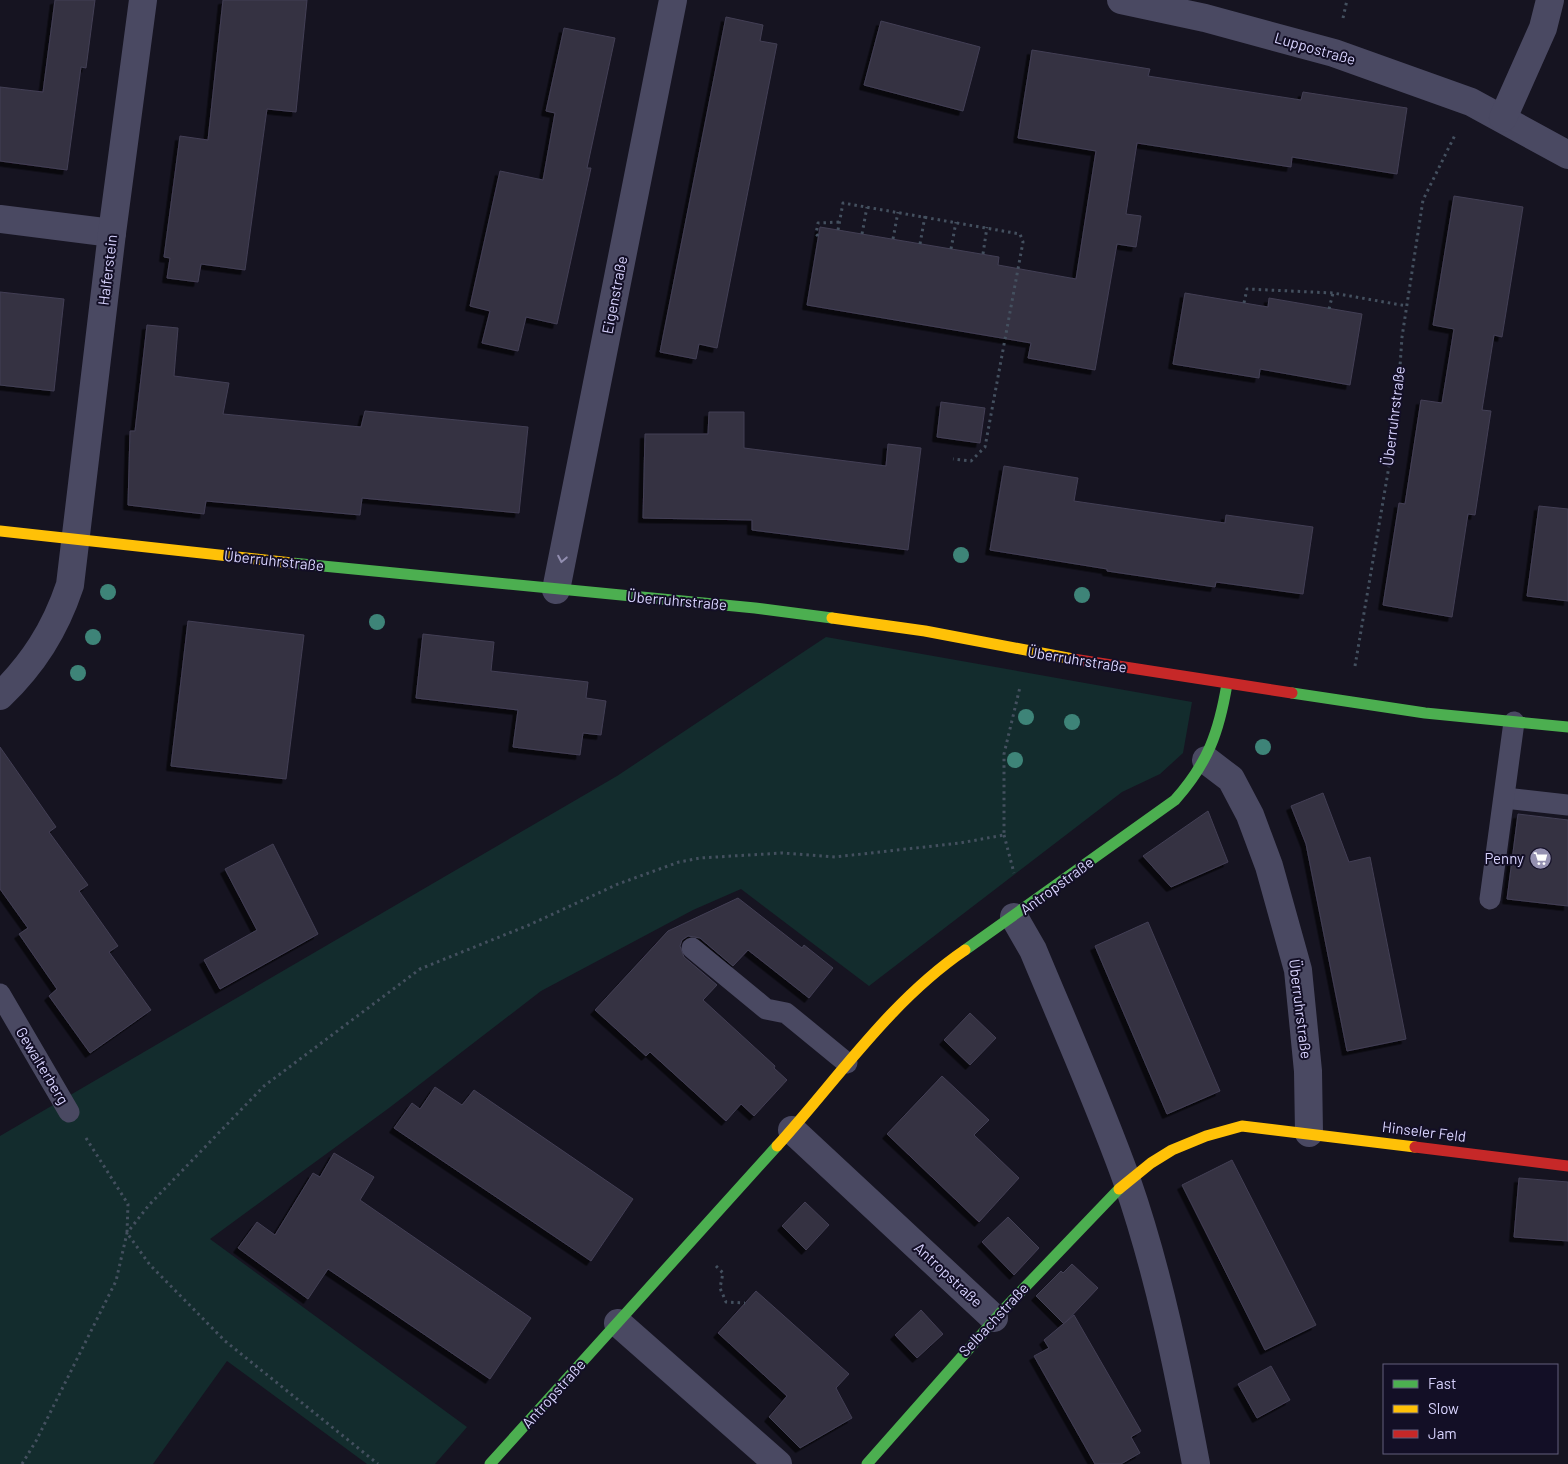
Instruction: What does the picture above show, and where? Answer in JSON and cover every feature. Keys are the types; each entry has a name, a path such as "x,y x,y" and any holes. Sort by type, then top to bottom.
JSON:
{"street":[{"name":"Halferstein","path":"77,541 112,233 144,0"},
{"name":"Eigenstraße","path":"556,590 673,0"},
{"name":"Luppostraße","path":"1121,0 1205,18 1334,53 1471,102 1568,155"},
{"path":"1502,118 1543,28 1550,0"},
{"path":"0,219 112,233"},
{"name":"Überruhrstraße","path":"0,530 77,541 556,590 755,608 925,631 1028,652 1227,684 1426,713 1568,727"},
{"path":"0,696 20,676 43,647 60,614 70,585 77,541"},
{"name":"Antropstraße","path":"490,1464 792,1130 881,1024 950,960 1014,917 1175,800 1194,779 1206,760 1220,729 1227,684"},
{"name":"Überruhrstraße","path":"1206,760 1231,779 1250,814 1269,866 1296,961 1308,1071 1309,1132"},
{"path":"1014,917 1034,950 1127,1183 1155,1276 1178,1372 1196,1464"},
{"name":"Selbachstraße","path":"868,1464 994,1318 1104,1204 1151,1163 1187,1142 1214,1132 1242,1126 1276,1129"},
{"name":"Hinseler Feld","path":"1276,1129 1568,1166"},
{"name":"Antropstraße","path":"792,1130 994,1318"},
{"path":"618,1323 778,1464"}],"lane":[{"path":"1490,899 1514,722"},
{"path":"1505,798 1568,806"},
{"path":"692,948 766,1009 786,1013 847,1063"},
{"name":"Gewalterberg","path":"0,994 69,1112"}],"path":[{"name":"Überruhrstraße","path":"1349,701 1396,425 1402,337 1423,200 1471,102"},
{"path":"838,230 843,203 1020,234 1023,242 985,447 972,461 952,459"},
{"path":"862,234 867,207"},
{"path":"892,239 898,212"},
{"path":"920,244 925,216"},
{"path":"818,236 816,234 818,223 840,222"},
{"path":"952,249 956,222"},
{"path":"983,254 987,227"},
{"path":"1244,303 1247,289 1333,293 1407,306"},
{"path":"1329,309 1333,293"},
{"path":"126,1233 150,1205 264,1086 420,970 529,925 618,884 678,862 700,858 782,853 835,857 960,843 1004,835 1004,754 1028,652"},
{"path":"22,1464 36,1441 116,1281 126,1233 128,1204 69,1112"},
{"path":"126,1233 150,1265 225,1341 378,1464"},
{"path":"692,1240 723,1273 720,1288 726,1302 745,1303"}],"green space":[{"path":"826,637 1192,702 1183,753 1160,774 1122,792 869,986 741,889 693,910 541,991 389,1108 210,1239 467,1427 435,1464 367,1464 227,1361 153,1464 0,1464 0,1136 617,776"}],"building":[{"path":"55,0 95,0 86,68 81,67 67,170 0,161 0,87 43,92"},
{"path":"223,0 307,0 296,112 267,109 245,270 201,264 198,282 167,278 170,258 164,257 180,136 208,140"},
{"path":"726,17 763,25 760,41 777,44 717,348 699,344 696,359 660,352"},
{"path":"881,21 980,47 963,111 864,85"},
{"path":"564,28 615,38 587,168 591,168 557,324 526,317 518,351 482,343 490,311 470,306 500,171 543,180 555,113 546,111"},
{"path":"1032,50 1150,69 1148,76 1301,100 1303,92 1407,108 1397,174 1292,157 1291,167 1137,143 1126,214 1141,216 1136,247 1117,244 1095,370 1028,358 1031,343 807,305 820,227 999,257 998,265 1076,279 1096,151 1018,138"},
{"path":"1454,196 1523,207 1502,337 1494,335 1482,410 1491,411 1475,515 1468,514 1452,617 1383,605 1399,503 1405,504 1421,400 1442,403 1454,329 1433,325"},
{"path":"0,292 64,299 54,391 0,385"},
{"path":"1185,293 1268,307 1269,298 1362,314 1350,385 1260,369 1259,378 1173,364"},
{"path":"147,325 178,328 174,376 229,383 223,414 361,427 365,411 528,427 519,513 362,498 360,515 206,501 204,514 128,505 130,431 135,431"},
{"path":"941,402 985,408 980,443 937,437"},
{"path":"709,412 744,412 744,448 886,466 888,444 921,448 908,550 752,530 752,520 643,518 645,434 708,434"},
{"path":"1004,466 1078,478 1074,501 1225,523 1226,515 1313,527 1303,594 1216,582 1215,587 1107,571 1107,569 990,550"},
{"path":"1539,506 1568,509 1568,601 1527,596"},
{"path":"188,621 304,635 286,779 171,766"},
{"path":"423,634 494,642 491,671 588,682 586,698 606,701 601,735 583,733 580,755 513,747 518,710 416,698"},
{"path":"0,747 56,827 49,832 88,885 79,891 118,946 109,952 151,1010 90,1053 49,996 57,989 19,934 28,928 0,889"},
{"path":"1323,793 1349,862 1370,857 1406,1039 1347,1051 1306,844 1291,806"},
{"path":"1208,811 1228,862 1171,887 1143,856"},
{"name":"Penny","path":"1518,814 1568,820 1568,906 1507,899"},
{"path":"273,844 318,934 220,989 204,960 257,930 225,869"},
{"path":"738,898 802,948 804,945 833,968 809,998 748,950 733,966 700,938 688,936 682,940 680,946 684,957 717,985 703,1000 775,1066 774,1068 787,1080 754,1116 741,1104 726,1121 650,1052 646,1056 595,1010 668,931"},
{"path":"1148,922 1220,1091 1167,1114 1095,946"},
{"path":"970,1013 996,1038 970,1065 944,1040"},
{"path":"942,1076 989,1120 974,1135 1019,1178 979,1222 887,1134"},
{"path":"435,1087 462,1105 474,1090 633,1199 591,1261 394,1128 412,1103 420,1109"},
{"path":"334,1153 374,1177 360,1200 531,1318 490,1379 328,1269 308,1299 238,1248 257,1222 275,1235 313,1173 320,1177"},
{"path":"1232,1160 1316,1325 1265,1350 1182,1185"},
{"path":"1519,1178 1568,1182 1568,1241 1514,1237"},
{"path":"805,1202 829,1225 806,1250 782,1226"},
{"path":"1008,1217 1039,1248 1014,1275 982,1242"},
{"path":"1072,1264 1098,1288 1064,1324 1036,1296 1061,1271 1063,1273"},
{"path":"756,1291 849,1374 836,1388 852,1418 800,1448 769,1417 787,1396 718,1333"},
{"path":"921,1310 943,1334 917,1358 895,1335"},
{"path":"1074,1315 1141,1431 1131,1437 1140,1453 1121,1464 1095,1464 1034,1356 1049,1348 1044,1340"},
{"path":"1271,1366 1290,1400 1257,1418 1238,1384"}],"traffic: fast":[{"path":"292,563 755,608 832,618"},
{"path":"965,950 1175,800 1204,760 1216,732 1227,684"},
{"path":"1292,693 1425,713 1568,727"},
{"path":"490,1464 777,1146"},
{"path":"867,1464 1005,1308 1119,1189"}],"traffic: slow":[{"path":"0,531 292,563"},
{"path":"832,618 925,631 1073,659"},
{"path":"777,1146 888,1017 938,970 965,950"},
{"path":"1119,1189 1151,1163 1172,1150 1206,1136 1242,1126 1415,1147"}],"traffic: jam":[{"path":"1073,659 1292,693"},
{"path":"1415,1147 1568,1166"}],"place":[{"name":"Penny","path":"1540,859"}]}
